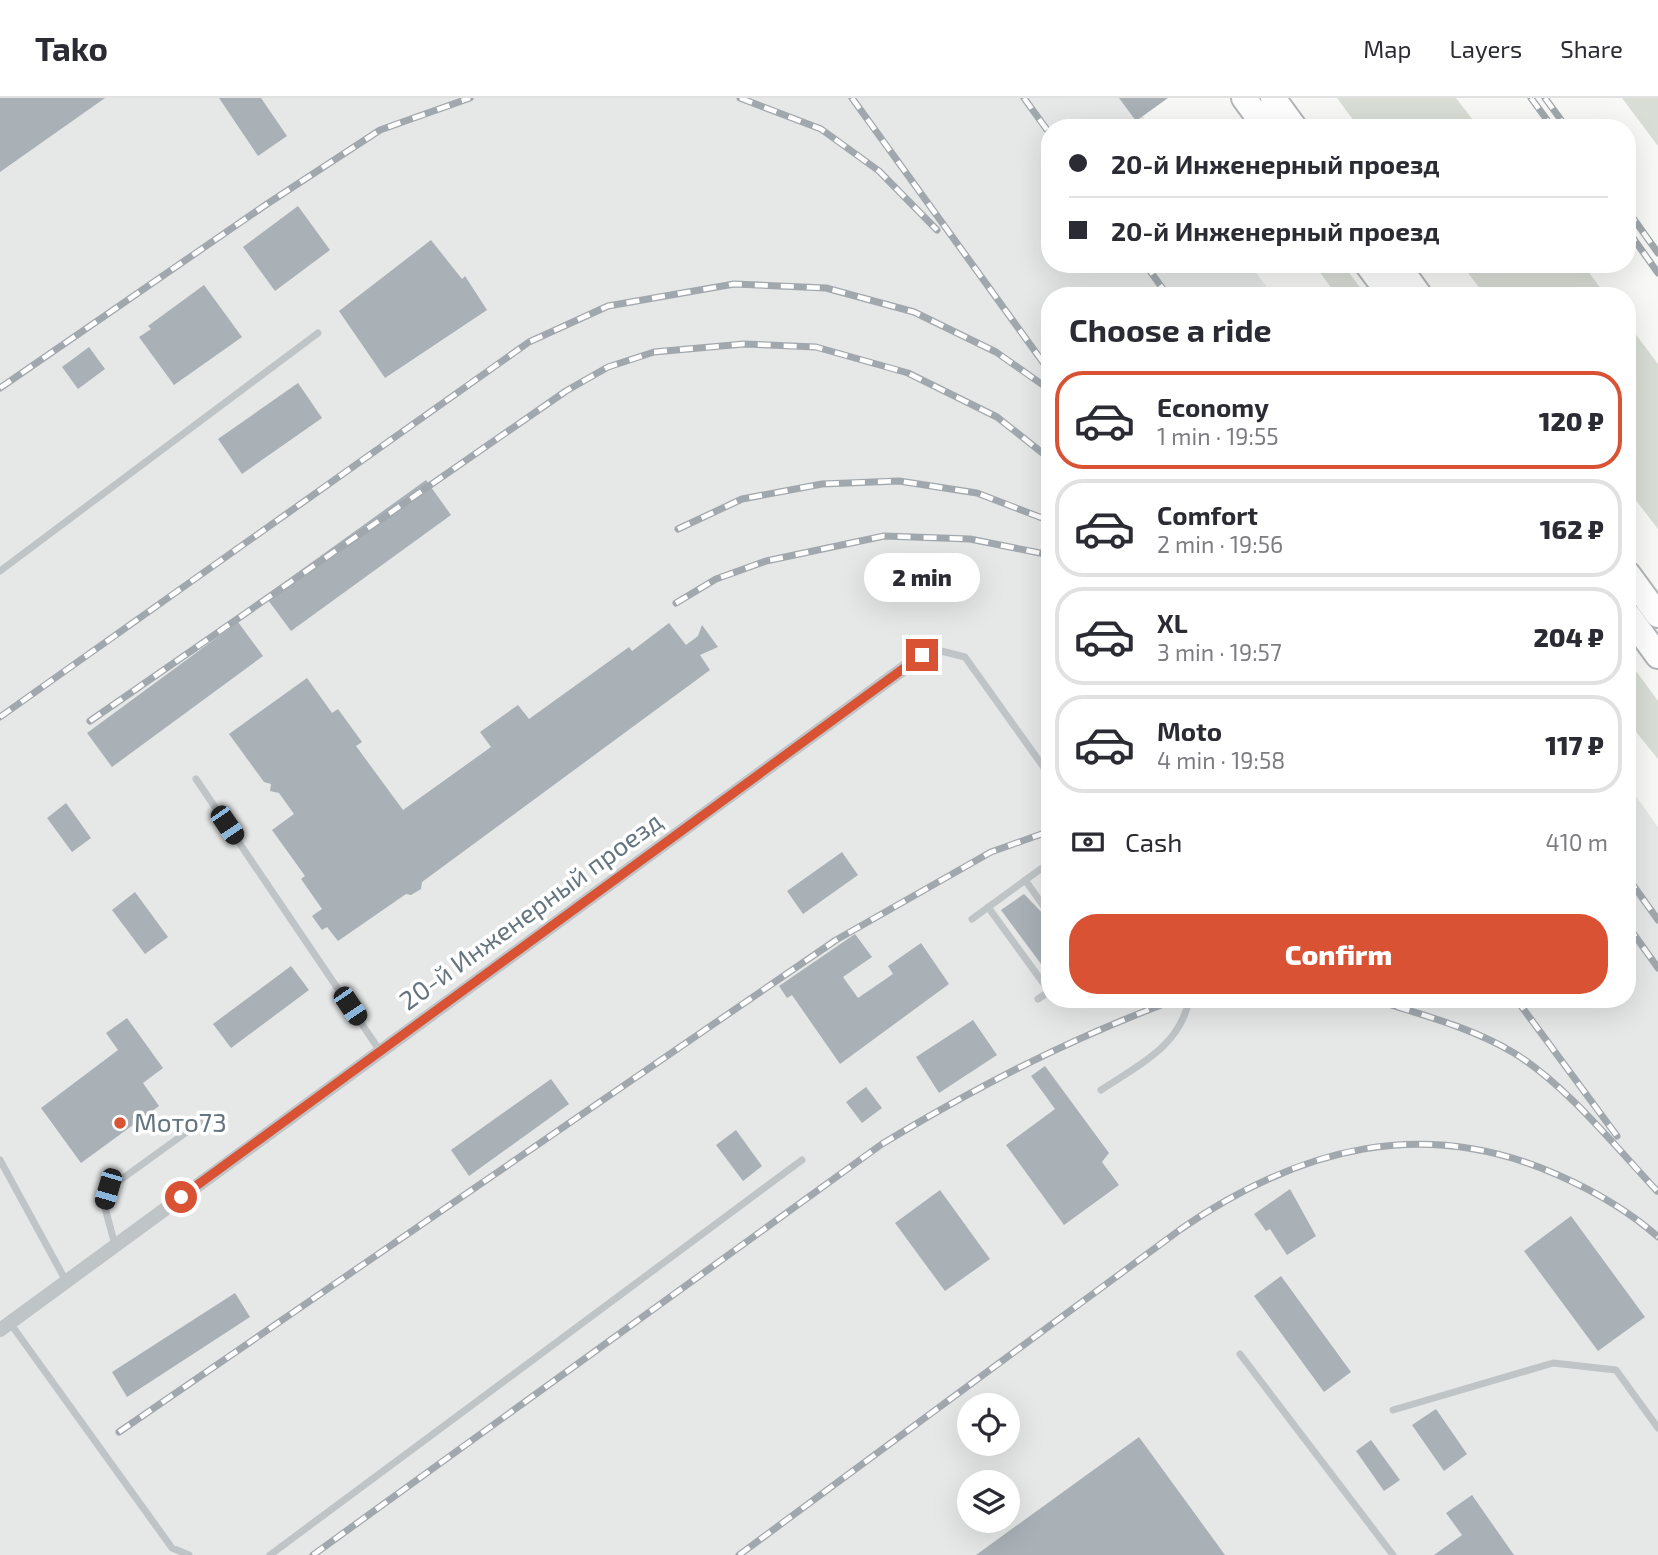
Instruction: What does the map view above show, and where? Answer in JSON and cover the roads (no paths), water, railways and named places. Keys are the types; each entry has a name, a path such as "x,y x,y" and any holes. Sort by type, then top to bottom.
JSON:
{"highway":[{"path":"1244,98 1259,119"},
{"path":"1273,98 1288,119"},
{"path":"1636,585 1658,615"},
{"path":"1636,626 1658,656"}],"street":[{"name":"20-й Инженерный проезд","path":"5,1327 922,655"}],"lane":[{"path":"0,571 318,333"},
{"path":"922,655 941,651 965,657 1041,763"},
{"path":"196,779 380,1052"},
{"path":"972,919 1041,870"},
{"path":"1025,880 1041,902"},
{"path":"988,907 1041,979"},
{"path":"1101,1090 1169,1043 1186,1016 1187,1008"},
{"path":"115,1246 104,1204 108,1189 206,1118"},
{"path":"0,1160 66,1282"},
{"path":"270,1555 802,1160"},
{"path":"5,1327 172,1548 189,1555"},
{"path":"1240,1354 1393,1555"},
{"path":"1393,1410 1553,1363 1616,1370 1658,1428"}],"railway":[{"path":"0,388 267,204 380,130 470,98"},
{"path":"740,98 821,129 879,171 937,230"},
{"path":"852,98 1041,360"},
{"path":"1024,98 1041,122"},
{"path":"1531,98 1546,119"},
{"path":"1545,98 1560,119"},
{"path":"1636,222 1658,253"},
{"path":"1636,242 1658,273"},
{"path":"1151,273 1162,287"},
{"path":"0,717 529,342 608,306 734,284 826,288 914,312 996,352 1041,384"},
{"path":"90,721 566,391 608,367 654,352 744,344 816,347 908,373 997,417 1041,452"},
{"path":"678,529 742,499 822,484 899,481 977,493 1041,518"},
{"path":"676,603 716,579 766,561 884,536 970,539 1041,553"},
{"path":"119,1432 836,940 991,852 1041,834"},
{"path":"1636,889 1658,920"},
{"path":"1636,937 1658,968"},
{"path":"313,1555 882,1144 1026,1064 1153,1008"},
{"path":"1401,1008 1463,1028 1514,1053 1533,1066 1571,1099 1657,1191"},
{"path":"1523,1008 1617,1136"},
{"path":"739,1555 1181,1229 1226,1201 1271,1178 1317,1160 1363,1149 1411,1144 1459,1147 1508,1157 1585,1188 1623,1210 1658,1237"}],"place":[{"name":"Мото73","path":"120,1123"}]}
